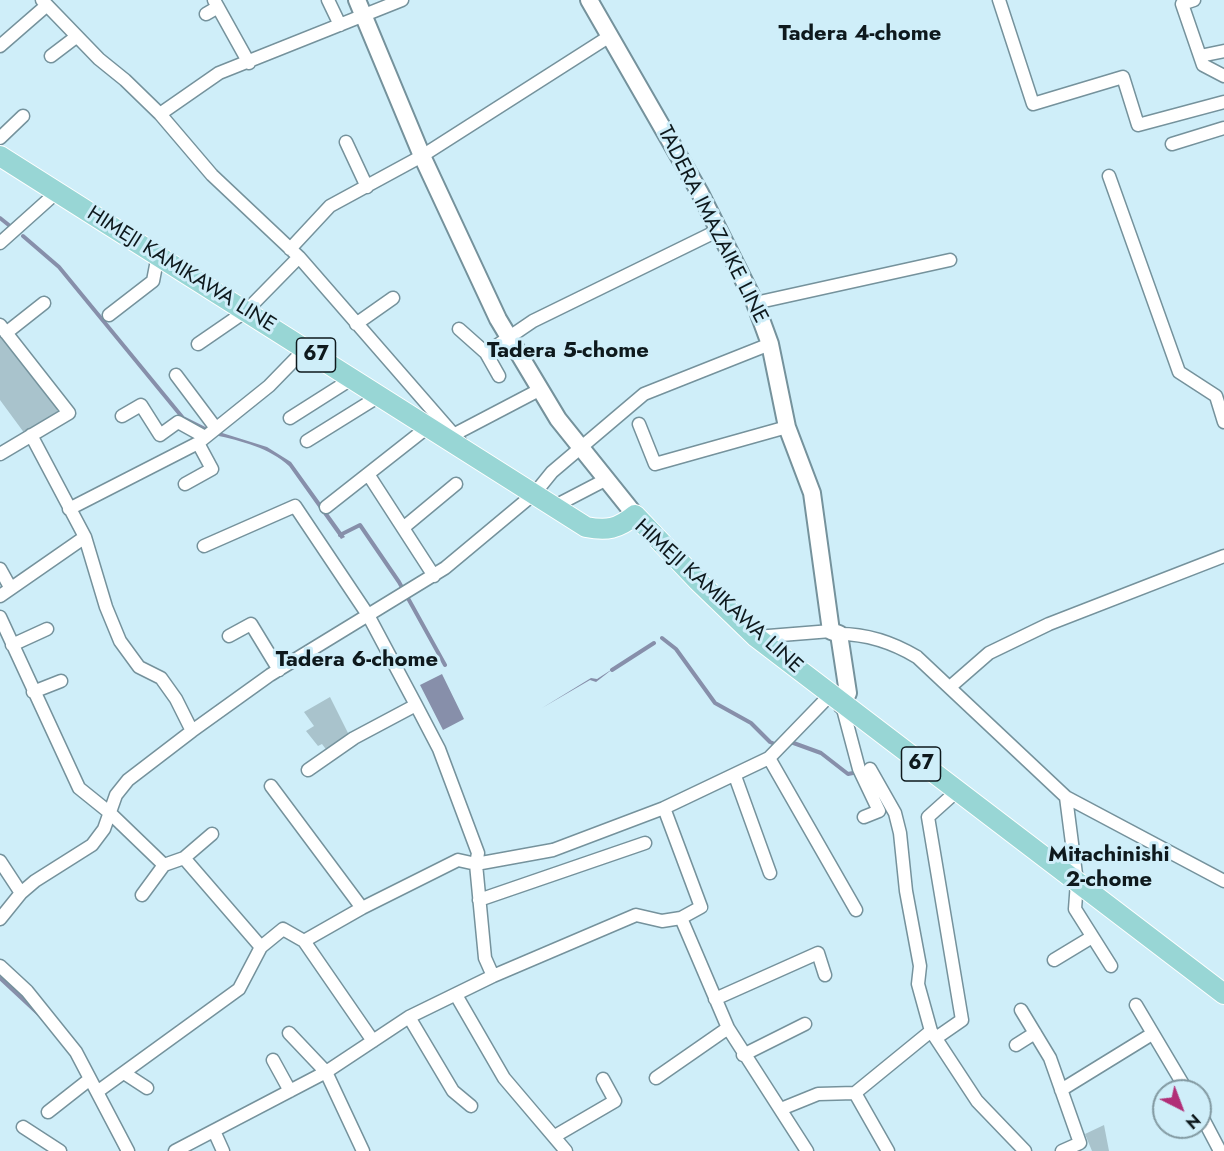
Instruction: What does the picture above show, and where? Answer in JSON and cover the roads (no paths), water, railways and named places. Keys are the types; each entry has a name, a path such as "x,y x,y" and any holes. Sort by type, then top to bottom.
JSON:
{"main road":[{"name":"TADERA IMAZAIKE LINE","path":"589,0 719,230 755,303 770,344 787,427 812,493 835,633 848,693 836,700"},
{"path":"360,8 422,156 508,338 539,390 580,448 635,515"},
{"name":"HIMEJI KAMIKAWA LINE","path":"0,156 429,426 460,442 586,526 597,528 621,526 635,515 756,637 1224,994"}],"street":[{"path":"328,0 340,25"},
{"path":"160,114 219,73 340,25 360,8 402,0"},
{"path":"999,0 1033,105 1123,77 1138,125 1224,102"},
{"path":"1194,0 1182,4 1203,65 1224,76"},
{"path":"0,46 44,3 76,38 160,114 212,175 295,253 460,442 539,390"},
{"path":"206,14 216,3 249,63"},
{"path":"198,344 246,311 295,253 330,206 422,156 610,36"},
{"path":"51,56 76,38"},
{"path":"1200,56 1224,51"},
{"path":"0,138 22,116"},
{"path":"1172,144 1224,128"},
{"path":"346,142 367,187"},
{"path":"1109,176 1179,372 1216,396 1224,422"},
{"path":"0,243 57,192"},
{"path":"486,353 533,321 719,230"},
{"path":"108,315 153,281 159,255"},
{"path":"755,303 950,260"},
{"path":"356,324 393,298"},
{"path":"0,454 69,413 3,329 44,303"},
{"path":"459,329 486,353 499,376"},
{"path":"0,919 21,893 92,845 104,829 116,795 128,780 192,731 279,670 434,576 535,494 552,472 644,394 770,344"},
{"path":"69,509 202,440 269,386 306,348"},
{"path":"176,375 216,427"},
{"path":"290,418 352,378"},
{"path":"307,441 381,395"},
{"path":"122,416 141,405 160,435 178,422 202,440 212,469 185,484"},
{"path":"639,424 655,464 787,427"},
{"path":"326,507 429,426"},
{"path":"31,435 85,537 106,607 120,641 139,667 161,678 176,699 192,731"},
{"path":"368,474 434,576"},
{"path":"555,506 605,480"},
{"path":"403,528 456,484"},
{"path":"204,546 295,506 368,615 439,749 478,853 476,864 485,958 493,976"},
{"path":"0,596 85,537"},
{"path":"950,687 989,653 1039,628 1224,556"},
{"path":"0,569 10,587"},
{"path":"0,617 79,788 110,813 164,865"},
{"path":"230,636 251,624 279,670"},
{"path":"12,645 47,629"},
{"path":"756,637 835,633 876,638 897,645 917,657 1066,797 1224,881"},
{"path":"33,692 61,681"},
{"path":"304,941 362,908 458,860 476,864 554,850 664,808 735,776 769,758 836,700 859,770 879,811 864,817"},
{"path":"308,770 354,738 416,705"},
{"path":"769,758 856,910"},
{"path":"870,769 895,813 900,832 906,891 920,966 918,984 933,1035 977,1101 1025,1151"},
{"path":"735,776 770,873"},
{"path":"271,786 362,908"},
{"path":"782,1108 818,1094 855,1093 933,1035 962,1020 928,817 957,791"},
{"path":"1066,797 1077,882 1075,909 1112,966"},
{"path":"175,1151 326,1072 409,1017 493,976 636,915 662,921 681,918 701,907 664,808"},
{"path":"142,895 164,865 184,858 212,834"},
{"path":"479,900 645,843"},
{"path":"606,857 611,870"},
{"path":"184,858 261,947"},
{"path":"0,861 21,893"},
{"path":"541,879 545,892"},
{"path":"681,918 728,1028 743,1055 782,1108 782,1116 807,1151"},
{"path":"96,1092 239,989 261,947 283,929 304,941 373,1041"},
{"path":"1054,960 1092,936"},
{"path":"715,999 818,953 825,975"},
{"path":"0,966 27,991 76,1052 86,1082 96,1092 128,1151"},
{"path":"456,995 504,1078 566,1151"},
{"path":"1136,1005 1180,1079"},
{"path":"1022,1011 1050,1058 1080,1143 1062,1151"},
{"path":"409,1017 453,1091 471,1106"},
{"path":"743,1055 805,1024"},
{"path":"656,1077 728,1028"},
{"path":"289,1033 326,1072 363,1151"},
{"path":"1016,1045 1035,1033"},
{"path":"1061,1090 1152,1034"},
{"path":"273,1060 290,1091"},
{"path":"124,1073 147,1089"},
{"path":"555,1136 615,1101 603,1079"},
{"path":"48,1112 86,1082"},
{"path":"442,1099 453,1091"},
{"path":"855,1093 888,1151"},
{"path":"24,1126 60,1151"},
{"path":"214,1131 223,1151"},
{"path":"1212,1136 1220,1151"}],"waterway":[{"path":"0,218 10,226"},
{"path":"23,236 59,267 183,418 209,431"},
{"path":"340,535 360,525 399,582 445,665"},
{"path":"662,638 676,649 715,703 751,723 770,742 777,745"},
{"path":"612,670 654,643"},
{"path":"788,741 821,753 848,774 853,773"},
{"path":"0,978 43,1018"}],"district":[{"name":"Tadera 4-chome","path":"860,35"},
{"name":"Tadera 5-chome","path":"568,352"},
{"name":"Tadera 6-chome","path":"357,661"},
{"name":"Mitachinishi 2-chome","path":"1109,868"}]}
